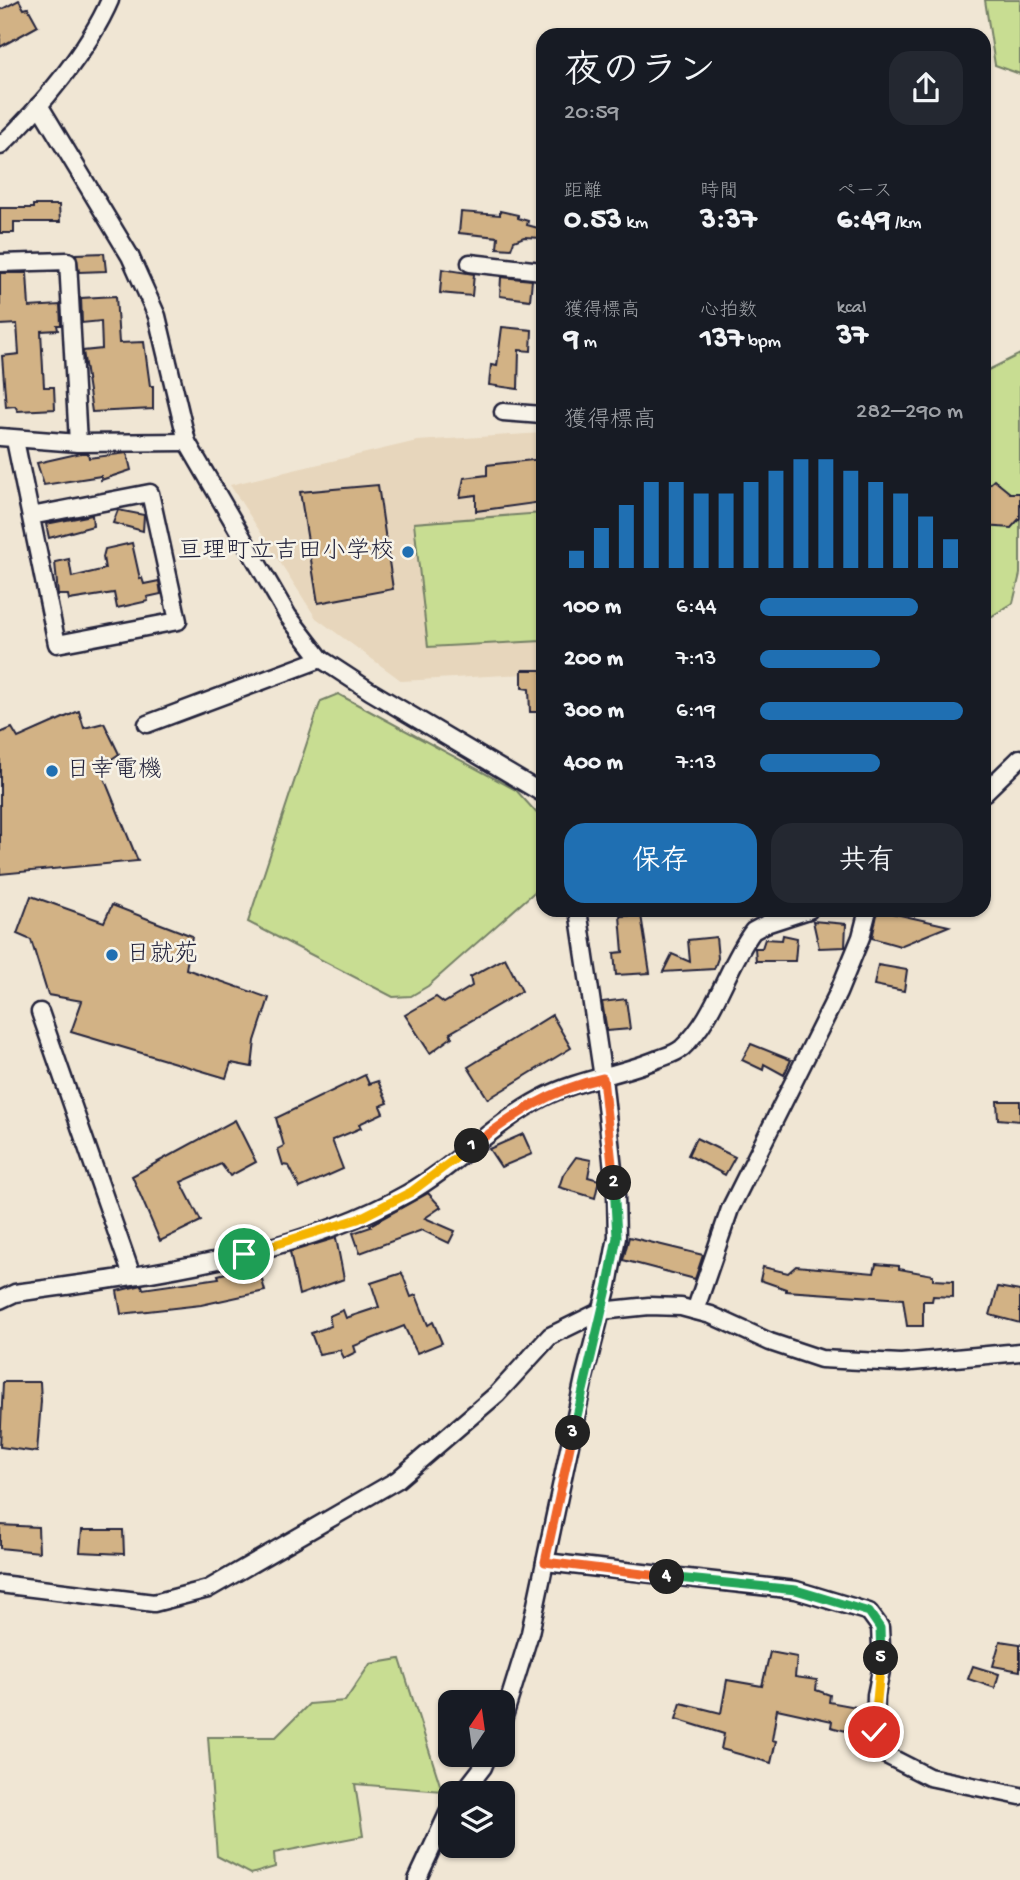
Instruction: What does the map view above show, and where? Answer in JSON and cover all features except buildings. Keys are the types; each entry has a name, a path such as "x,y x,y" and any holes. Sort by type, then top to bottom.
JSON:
{"street":[{"path":"0,146 39,106 100,25 110,0"},
{"path":"39,106 130,256 157,316 187,442 288,616 321,659 536,789"},
{"path":"0,263 68,261 78,443"},
{"path":"470,263 536,270"},
{"path":"503,412 536,415"},
{"path":"31,516 150,493 178,621 57,644 31,516 8,439 78,443 187,442"},
{"path":"147,724 321,659"},
{"path":"991,786 1020,758"},
{"path":"512,1690 530,1633 617,1237 616,1196 603,1078 579,917"},
{"path":"0,1300 15,1293 132,1276 244,1254 358,1219 411,1192 541,1098 574,1084 603,1078 679,1051 695,1035 753,931 788,917"},
{"path":"695,1311 730,1209 838,993 866,917"},
{"path":"40,1012 132,1276"},
{"path":"0,1584 154,1603 208,1589 397,1480 498,1394 550,1336 601,1311 649,1306 681,1307 710,1315 770,1342 821,1359 901,1363 1020,1352"},
{"path":"545,1562 796,1590 869,1612 880,1628 882,1666 876,1695 874,1732 887,1755 929,1777 1020,1796"},
{"path":"417,1880 438,1835"}],"shaded area":[{"name":"亘理町立吉田小学校","path":"536,433 536,673 402,681 316,618 230,485 417,441"}],"green space":[{"path":"985,0 1020,0 1020,74 995,65"},
{"path":"1020,354 1020,574 1013,603 991,617 991,368"},
{"path":"536,513 536,641 428,647 414,523"},
{"path":"338,694 516,790 536,812 536,891 428,986 411,996 393,997 248,922 321,701"},
{"path":"400,1659 439,1781 438,1791 355,1784 363,1836 274,1853 275,1867 251,1874 217,1856 208,1737 276,1737 309,1704 345,1701 370,1664"}],"place":[{"name":"亘理町立吉田小学校","path":"408,552"},
{"name":"日幸電機","path":"52,771"},
{"name":"日就苑","path":"112,955"}],"route":[{"path":"244,1254 358,1219 411,1192 541,1098 574,1084 603,1078 616,1196 617,1237 545,1562 796,1590 869,1612 880,1628 882,1666 876,1695 874,1732"}]}
